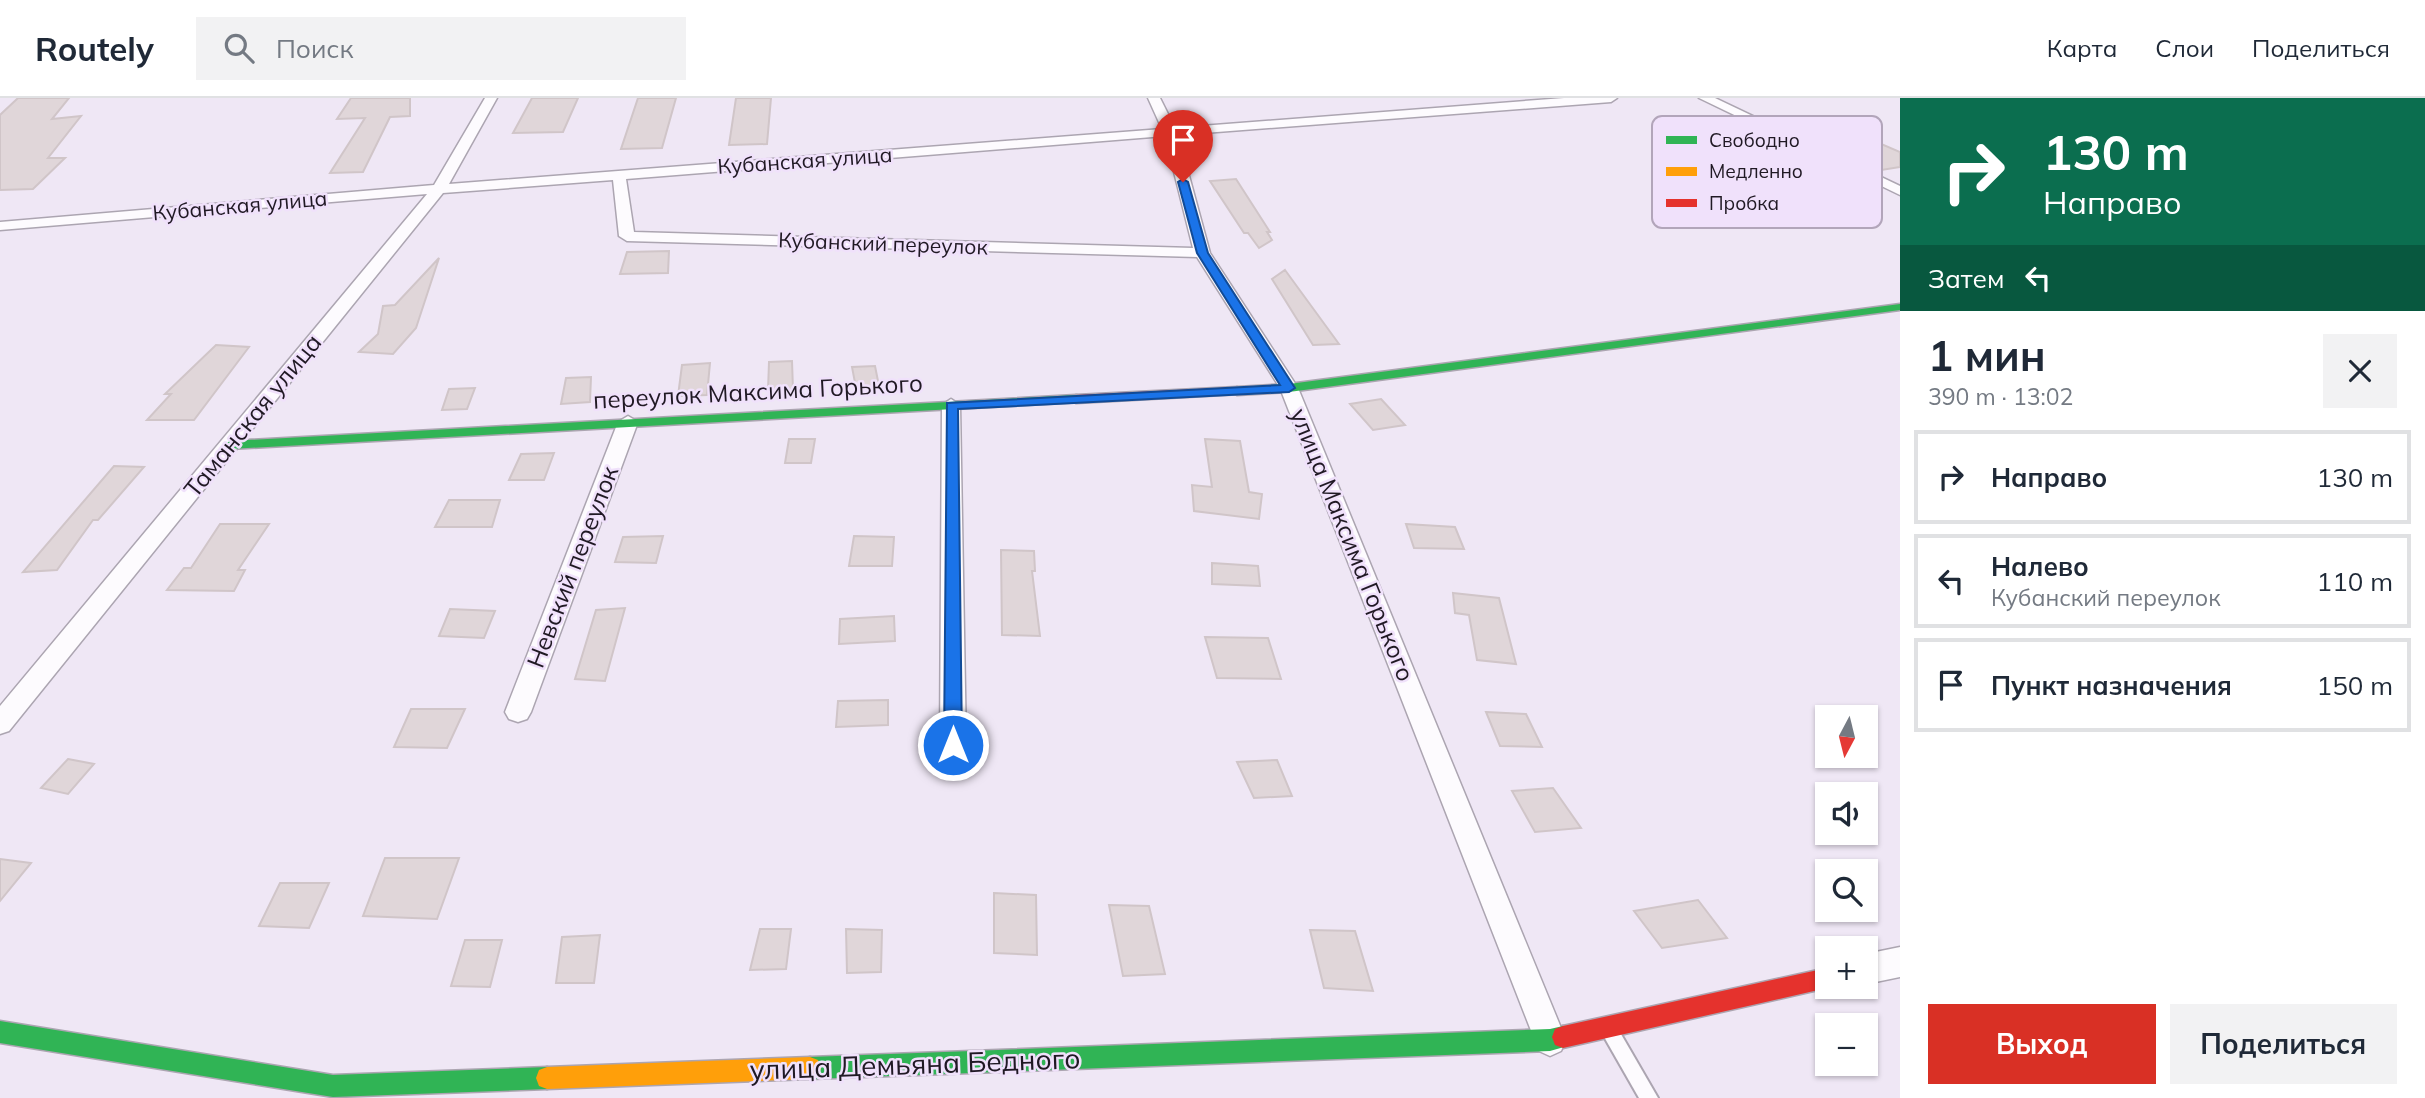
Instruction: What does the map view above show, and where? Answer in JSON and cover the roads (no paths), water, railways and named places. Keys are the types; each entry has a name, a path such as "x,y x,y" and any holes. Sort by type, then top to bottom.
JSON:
{"street":[{"name":"Таманская улица","path":"0,724 439,189 491,98"},
{"path":"1154,98 1171,134 1202,253 1289,388"},
{"name":"Кубанская улица","path":"0,226 439,189 1611,98"},
{"path":"1705,98 1743,116"},
{"name":"Кубанский переулок","path":"619,175 627,236 1202,253"},
{"path":"1882,182 1900,191"},
{"name":"улица Максима Горького","path":"1550,1040 1289,388 1900,307"},
{"name":"переулок Максима Горького","path":"230,445 1289,388"},
{"path":"951,405 953,745"},
{"name":"Невский переулок","path":"518,712 628,422"},
{"path":"1878,967 1900,962"},
{"name":"улица Демьяна Бедного","path":"0,1032 333,1086 1550,1040 1815,981"}],"lane":[{"path":"1608,1028 1649,1098"}]}
